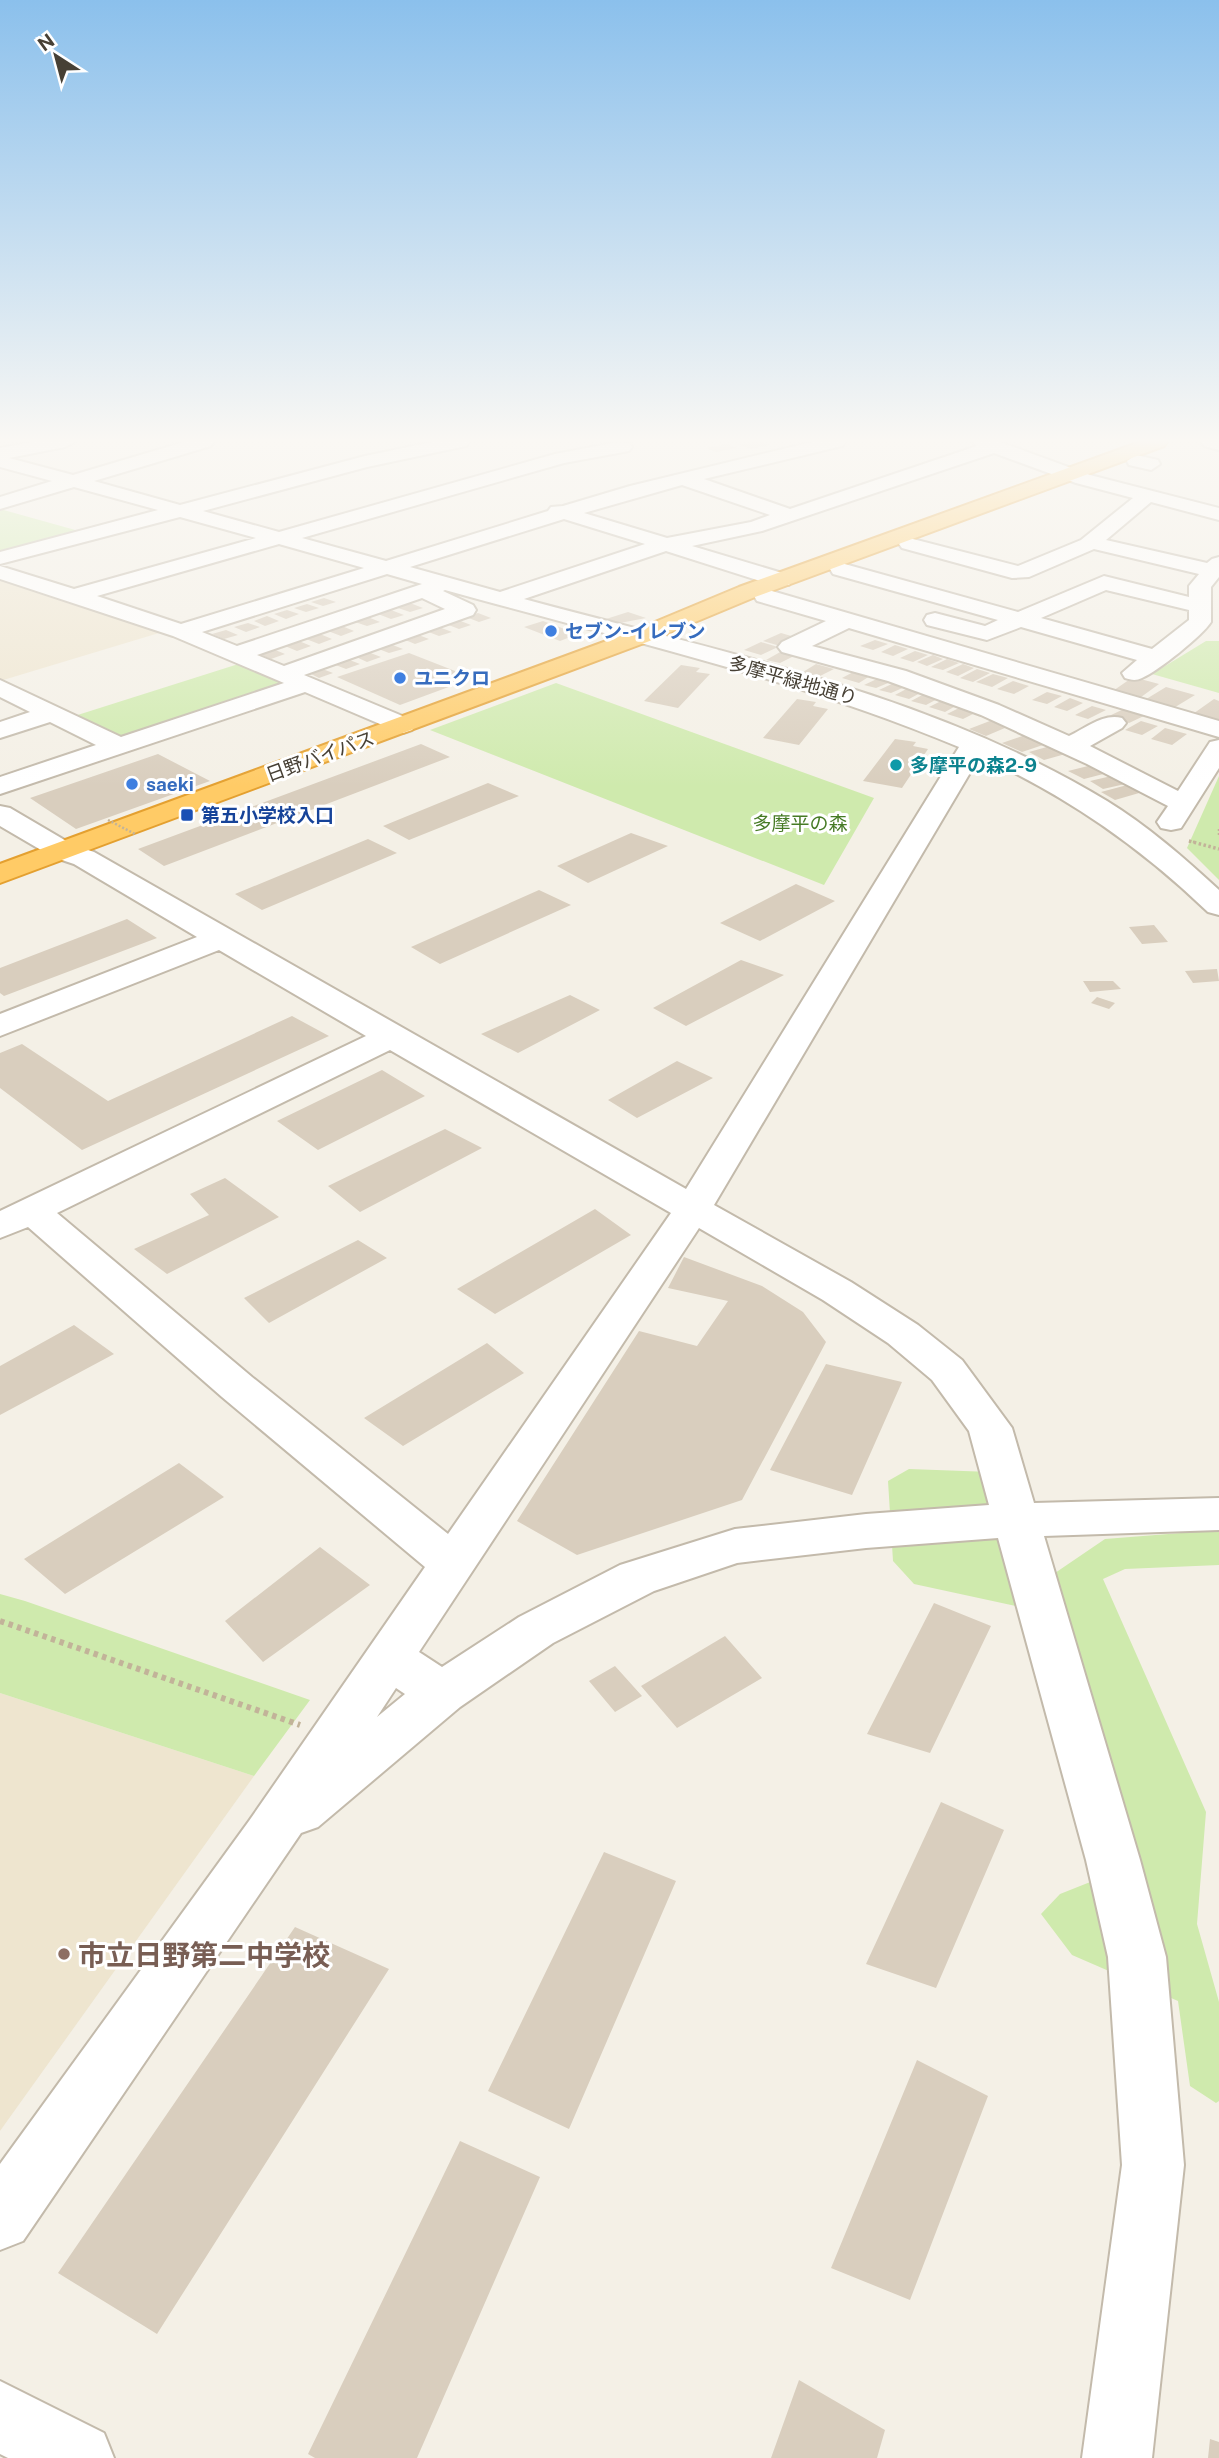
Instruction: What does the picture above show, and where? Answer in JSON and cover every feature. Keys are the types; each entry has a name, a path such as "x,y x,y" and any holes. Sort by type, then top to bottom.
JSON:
{"highway":[{"name":"日野バイパス","path":"0,874 859,557"},
{"name":"日野バイパス","path":"773,588 812,585 841,569 874,557"}],"street":[{"path":"74,596 211,557"},
{"name":"多摩平緑地通り","path":"350,557 387,567 435,587 500,599 639,637 853,697 920,721 974,744 1082,798 1146,843 1219,906"},
{"path":"181,631 421,557"},
{"path":"500,599 628,557"},
{"path":"694,557 847,620 1219,729"},
{"path":"956,557 1021,572 1056,557"},
{"path":"1104,695 1154,657 1175,645 1200,622 1200,586 1216,567 1164,557"},
{"path":"841,569 1154,657"},
{"path":"0,572 181,631 403,725"},
{"path":"918,615 987,633 1104,583 1199,606"},
{"path":"0,786 118,746 295,679 465,610 435,587 236,654"},
{"path":"847,620 790,647 855,663 990,710 1071,746 1166,796 1184,802"},
{"path":"0,687 118,746"},
{"path":"0,730 52,713"},
{"path":"1071,746 1112,723"},
{"path":"0,2218 268,1837 451,1562 693,1208 974,744"},
{"path":"1146,843 1162,836 1219,748"},
{"path":"0,756 34,774"},
{"path":"0,814 63,851 84,858 391,1037 837,1291 904,1334 947,1370 990,1428 1114,1860 1137,1957 1153,2165 1117,2458"},
{"path":"0,1026 221,938"},
{"path":"391,1037 16,1219 237,1387 451,1562"},
{"path":"268,1837 442,1693 537,1630 637,1578 735,1546 866,1531 1018,1520 1219,1514"},
{"path":"388,1657 442,1693"},
{"path":"0,2416 79,2458"}],"path":[{"path":"108,820 135,834"},
{"path":"1219,829 1219,835"},
{"path":"0,1621 335,1737"}],"shaded area":[{"path":"0,576 163,629 159,633 0,681"},
{"name":"市立日野第二中学校","path":"0,1693 254,1776 0,2131"}],"green space":[{"path":"1206,641 1219,641 1219,693 1152,674"},
{"path":"251,660 306,684 118,746 65,719"},
{"name":"多摩平の森","path":"556,683 874,798 824,885 430,730"},
{"path":"1219,776 1219,880 1187,848"},
{"path":"909,1469 991,1472 1000,1552 1055,1573 1105,1539 1219,1530 1219,1565 1125,1569 1103,1579 1206,1812 1197,1924 1219,2002 1219,2101 1216,2103 1190,2086 1178,2001 1072,1955 1041,1914 1060,1894 1133,1865 1066,1617 914,1584 893,1561 888,1481"},
{"path":"0,1594 310,1700 254,1776 0,1693"}],"building":[{"path":"324,598 336,602 323,606 311,602"},
{"path":"410,603 423,608 410,612 398,608"},
{"path":"307,604 319,608 306,612 294,608"},
{"path":"287,610 299,614 286,619 274,614"},
{"path":"391,610 404,615 391,619 378,614"},
{"path":"628,612 646,618 620,623 606,619"},
{"path":"478,613 491,618 479,622 466,617"},
{"path":"267,616 279,621 265,626 254,621"},
{"path":"368,617 380,622 367,626 355,622"},
{"path":"458,620 471,625 459,629 446,624"},
{"name":"セブン-イレブン","path":"543,621 578,634 560,641 524,627"},
{"path":"248,623 260,627 246,632 234,627"},
{"path":"342,626 354,631 341,636 328,631"},
{"path":"439,627 452,632 439,636 426,631"},
{"path":"226,630 238,635 224,639 212,634"},
{"path":"781,633 798,638 780,646 763,641"},
{"path":"320,634 332,639 319,644 306,639"},
{"path":"416,634 429,639 415,644 403,639"},
{"path":"875,640 888,644 873,650 860,646"},
{"path":"299,641 311,646 297,651 285,646"},
{"path":"761,642 778,647 761,655 744,650"},
{"path":"390,644 403,649 389,653 376,648"},
{"path":"895,645 908,649 893,656 881,652"},
{"path":"273,649 285,654 271,659 259,654"},
{"path":"782,651 796,655 780,663 766,660"},
{"path":"915,651 928,655 913,662 900,658"},
{"path":"368,652 381,657 367,662 354,656"},
{"path":"409,653 473,678 400,705 337,677"},
{"path":"933,655 943,659 927,666 917,662"},
{"path":"347,659 360,664 346,669 333,664"},
{"path":"947,659 959,663 943,670 931,667"},
{"path":"816,664 834,669 820,676 803,672"},
{"path":"963,664 974,668 958,676 946,672"},
{"path":"681,665 700,668 696,672 710,674 678,708 644,701"},
{"path":"320,668 333,673 319,678 307,672"},
{"path":"977,669 990,673 973,682 960,678"},
{"path":"857,670 873,674 859,683 842,678"},
{"path":"993,674 1008,678 992,687 976,682"},
{"path":"881,677 893,681 876,688 864,685"},
{"path":"1133,677 1159,684 1137,700 1110,693"},
{"path":"1013,681 1029,686 1014,694 997,689"},
{"path":"896,682 907,686 891,693 879,690"},
{"path":"910,687 924,691 909,699 895,695"},
{"path":"1166,687 1195,695 1172,709 1143,701"},
{"path":"1047,692 1062,696 1047,704 1032,700"},
{"path":"926,693 941,697 926,705 911,701"},
{"path":"1070,698 1083,703 1067,711 1054,707"},
{"path":"797,699 816,702 813,706 828,709 799,745 763,738"},
{"path":"945,699 961,703 945,712 929,707"},
{"path":"1214,699 1219,701 1219,721 1216,723 1190,716"},
{"path":"963,706 979,711 963,719 947,714"},
{"path":"1092,706 1106,710 1088,719 1075,715"},
{"path":"1126,708 1146,715 1129,723 1109,716"},
{"path":"995,719 1012,725 986,736 969,729"},
{"path":"1141,721 1158,726 1142,735 1125,730"},
{"path":"1165,728 1187,734 1172,745 1151,739"},
{"path":"1028,734 1046,744 1022,752 1002,743"},
{"name":"多摩平の森2-9","path":"895,739 916,742 913,746 928,749 902,788 863,781"},
{"path":"421,744 450,757 164,866 138,849"},
{"path":"1054,745 1069,753 1044,760 1029,752"},
{"path":"158,754 210,781 76,829 30,798"},
{"path":"1096,764 1111,772 1084,779 1068,771"},
{"path":"1120,774 1134,782 1103,789 1090,781"},
{"path":"488,783 519,796 409,840 383,826"},
{"path":"1131,784 1146,791 1115,800 1101,792"},
{"path":"631,833 668,846 588,883 557,866"},
{"path":"368,839 397,853 262,910 235,894"},
{"path":"796,884 835,901 760,941 720,923"},
{"path":"539,890 571,905 440,964 411,947"},
{"path":"127,919 157,938 4,996 0,993 0,968"},
{"path":"1154,925 1168,942 1142,944 1129,927"},
{"path":"741,960 784,975 686,1026 653,1008"},
{"path":"1217,969 1219,981 1193,983 1185,971"},
{"path":"1083,981 1113,981 1121,989 1090,992"},
{"path":"570,995 600,1010 518,1053 481,1034"},
{"path":"1097,997 1115,1003 1109,1009 1091,1003"},
{"path":"292,1016 329,1036 82,1150 0,1088 0,1053 22,1044 108,1101"},
{"path":"677,1061 713,1078 637,1118 608,1100"},
{"path":"382,1070 425,1096 318,1150 277,1121"},
{"path":"445,1129 482,1148 360,1212 328,1186"},
{"path":"225,1178 279,1217 167,1274 134,1249 209,1215 190,1194"},
{"path":"595,1209 631,1235 495,1314 457,1289"},
{"path":"358,1240 387,1258 269,1323 244,1298"},
{"path":"684,1257 762,1286 803,1312 826,1342 742,1500 577,1555 517,1521 639,1331 697,1346 728,1301 668,1288"},
{"path":"74,1325 114,1354 0,1415 0,1366"},
{"path":"487,1343 524,1373 403,1446 364,1418"},
{"path":"826,1364 902,1382 852,1495 770,1470"},
{"path":"179,1463 224,1497 65,1594 24,1559"},
{"path":"320,1547 370,1585 263,1662 225,1621"},
{"path":"934,1603 991,1626 930,1753 867,1734"},
{"path":"725,1636 762,1678 677,1728 641,1686"},
{"path":"615,1666 642,1696 615,1712 589,1681"},
{"path":"941,1802 1004,1830 936,1988 866,1964"},
{"path":"604,1852 676,1881 569,2129 488,2091"},
{"path":"295,1927 389,1969 157,2334 58,2273"},
{"path":"917,2060 988,2096 910,2300 831,2268"},
{"path":"460,2141 540,2177 417,2458 315,2458 308,2454"},
{"path":"799,2380 885,2430 877,2458 771,2458"},
{"path":"1210,2439 1219,2442 1219,2458 1208,2458"}],"place":[{"name":"セブン-イレブン","path":"551,631"},
{"name":"ユニクロ","path":"400,678"},
{"name":"多摩平の森2-9","path":"896,765"},
{"name":"saeki","path":"132,784"},
{"name":"第五小学校入口","path":"187,815"},
{"name":"市立日野第二中学校","path":"64,1954"}]}
